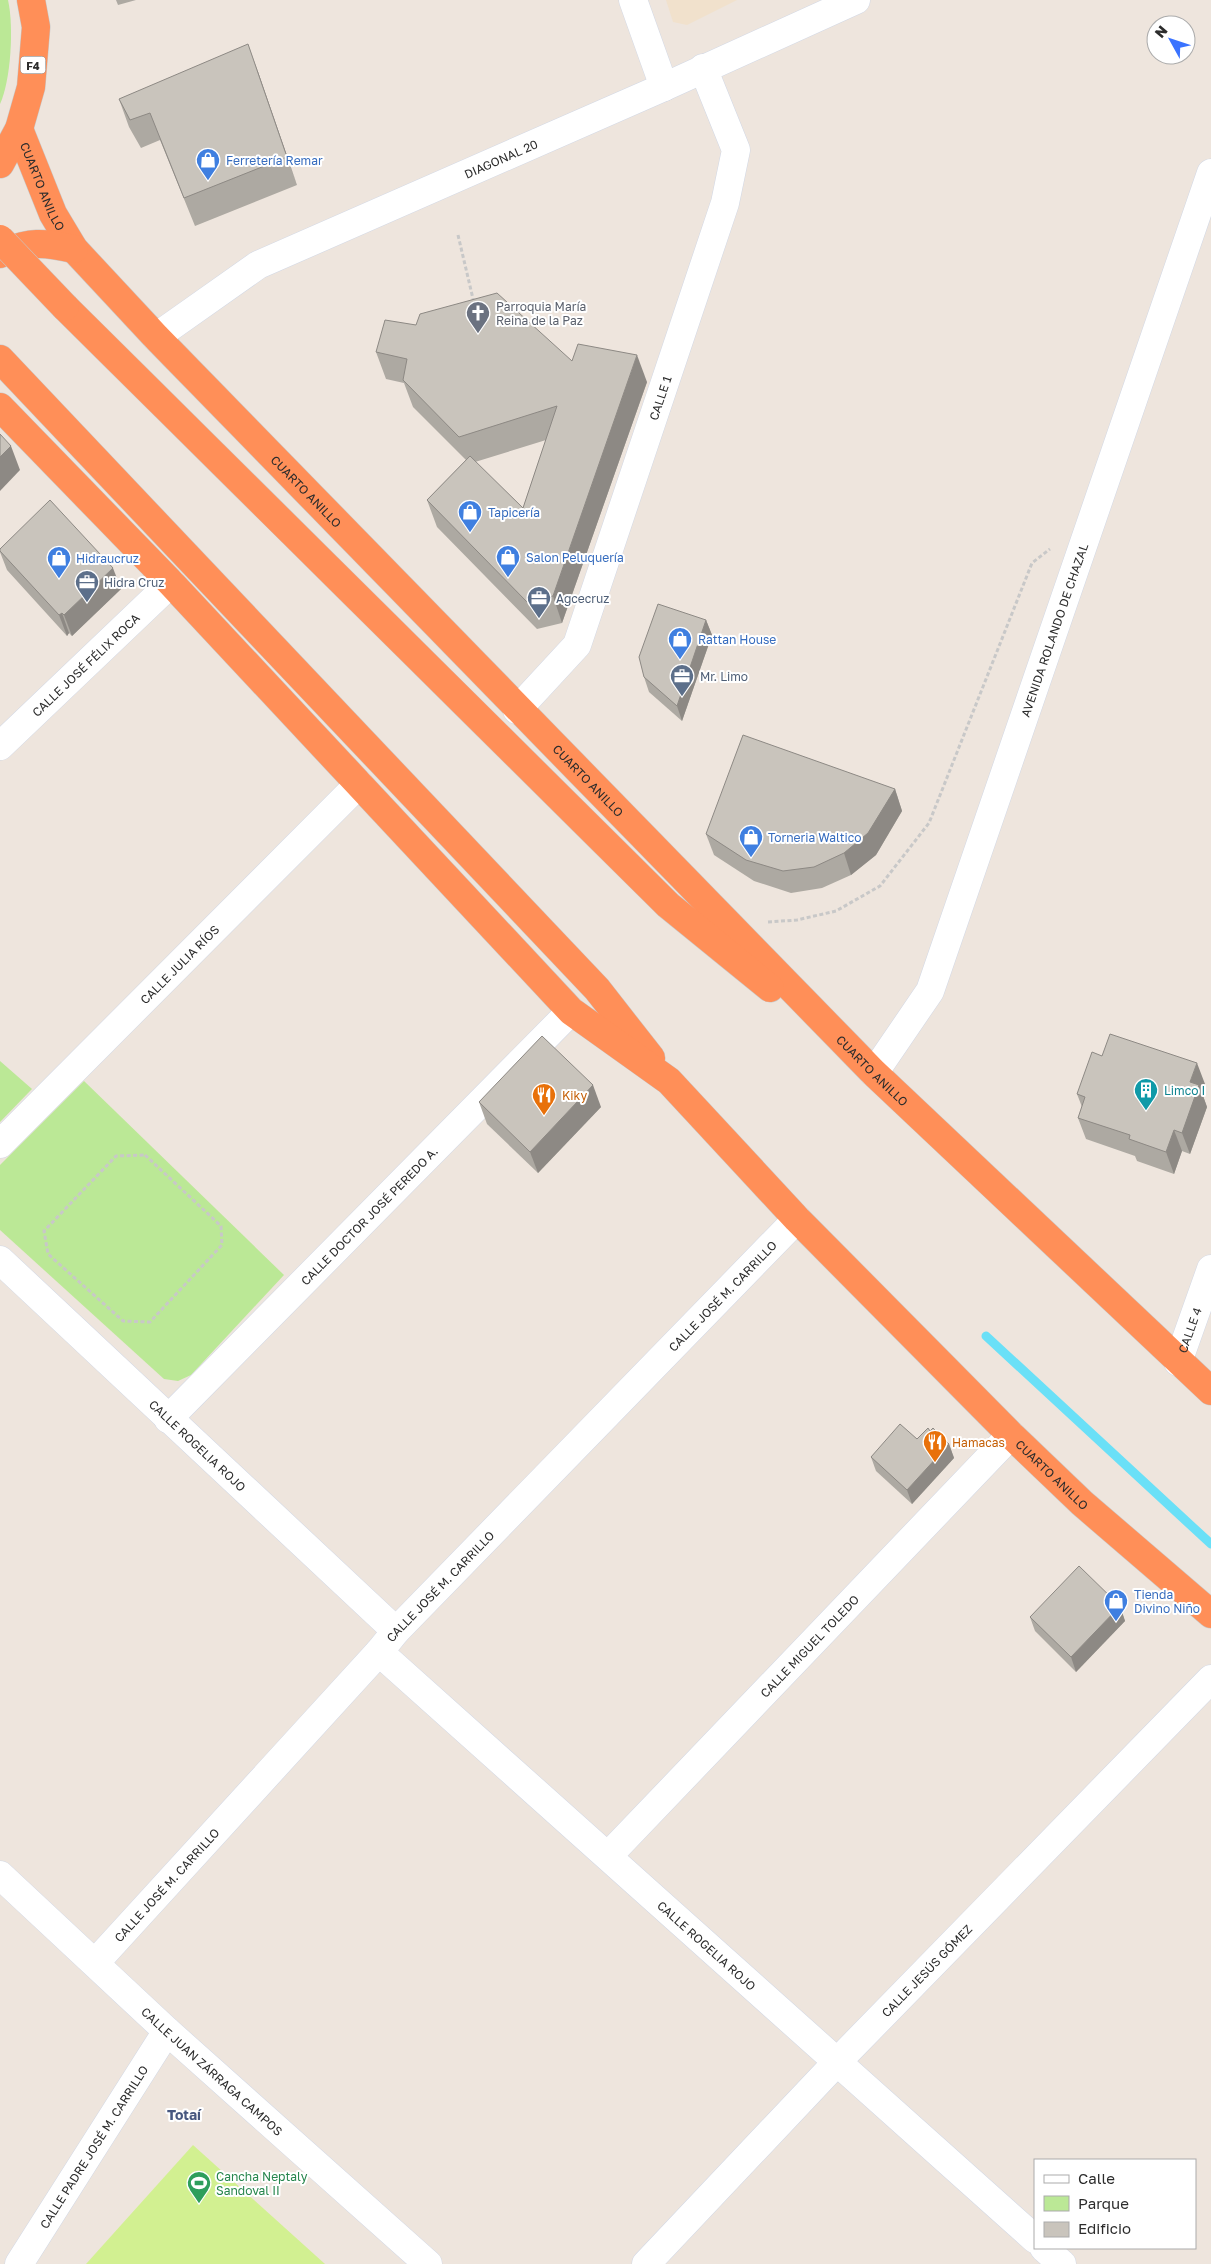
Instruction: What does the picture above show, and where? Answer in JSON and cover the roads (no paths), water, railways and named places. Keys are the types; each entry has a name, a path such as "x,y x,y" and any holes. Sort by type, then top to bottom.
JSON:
{"highway":[{"name":"F4","path":"0,164 19,129 30,87 36,27 31,0"},
{"name":"CUARTO ANILLO","path":"19,129 52,214 74,249 156,336 518,710 874,1073 1178,1362 1211,1391"},
{"path":"0,239 66,307 668,905 874,1073"},
{"path":"0,254 19,245 47,242 74,249"},
{"path":"2,361 597,989 669,1081"},
{"name":"CUARTO ANILLO","path":"0,407 171,583 571,1011 669,1081 797,1219 1011,1435 1082,1503 1211,1614"}],"street":[{"path":"633,0 664,87"},
{"name":"DIAGONAL 20","path":"156,336 258,265 664,87 856,0"},
{"name":"CALLE 1","path":"518,710 577,645 725,203 736,150 703,68"},
{"name":"AVENIDA ROLANDO DE CHAZAL","path":"874,1073 930,991 1211,174"},
{"name":"CALLE JOSÉ FÉLIX ROCA","path":"0,746 171,583"},
{"name":"CALLE JULIA RÍOS","path":"0,1144 359,784"},
{"name":"CALLE DOCTOR JOSÉ PEREDO A.","path":"168,1419 571,1011"},
{"name":"CALLE JOSÉ M. CARRILLO","path":"95,1962 379,1652 396,1631 797,1219"},
{"name":"CALLE ROGELIA ROJO","path":"0,1260 396,1631"},
{"name":"CALLE 4","path":"1178,1362 1211,1269"},
{"name":"CALLE MIGUEL TOLEDO","path":"608,1856 1011,1435"},
{"name":"CALLE ROGELIA ROJO","path":"379,1652 1034,2238"},
{"name":"CALLE JESÚS GÓMEZ","path":"646,2264 837,2062 1211,1679"},
{"name":"CALLE JUAN ZÁRRAGA CAMPOS","path":"0,1875 167,2031 428,2264"},
{"name":"CALLE PADRE JOSÉ M. CARRILLO","path":"19,2264 167,2031"},
{"path":"1045,2249 1062,2264"}],"waterway":[{"path":"986,1336 1211,1544"}],"place":[{"name":"Ferretería Remar","path":"208,181"},
{"name":"Parroquia María Reina de la Paz","path":"478,334"},
{"name":"Tapicería","path":"470,533"},
{"name":"Salon Peluquería","path":"508,578"},
{"name":"Hidraucruz","path":"59,579"},
{"name":"Hidra Cruz","path":"87,603"},
{"name":"Agcecruz","path":"539,619"},
{"name":"Rattan House","path":"680,660"},
{"name":"Mr. Limo","path":"682,697"},
{"name":"Torneria Waltico","path":"751,858"},
{"name":"Limco I","path":"1146,1111"},
{"name":"Kiky","path":"544,1116"},
{"name":"Hamacas","path":"935,1463"},
{"name":"Tienda Divino Niño","path":"1116,1622"},
{"name":"Cancha Neptaly Sandoval II","path":"199,2204"}],"district":[{"name":"Totaí","path":"184,2114"}]}
